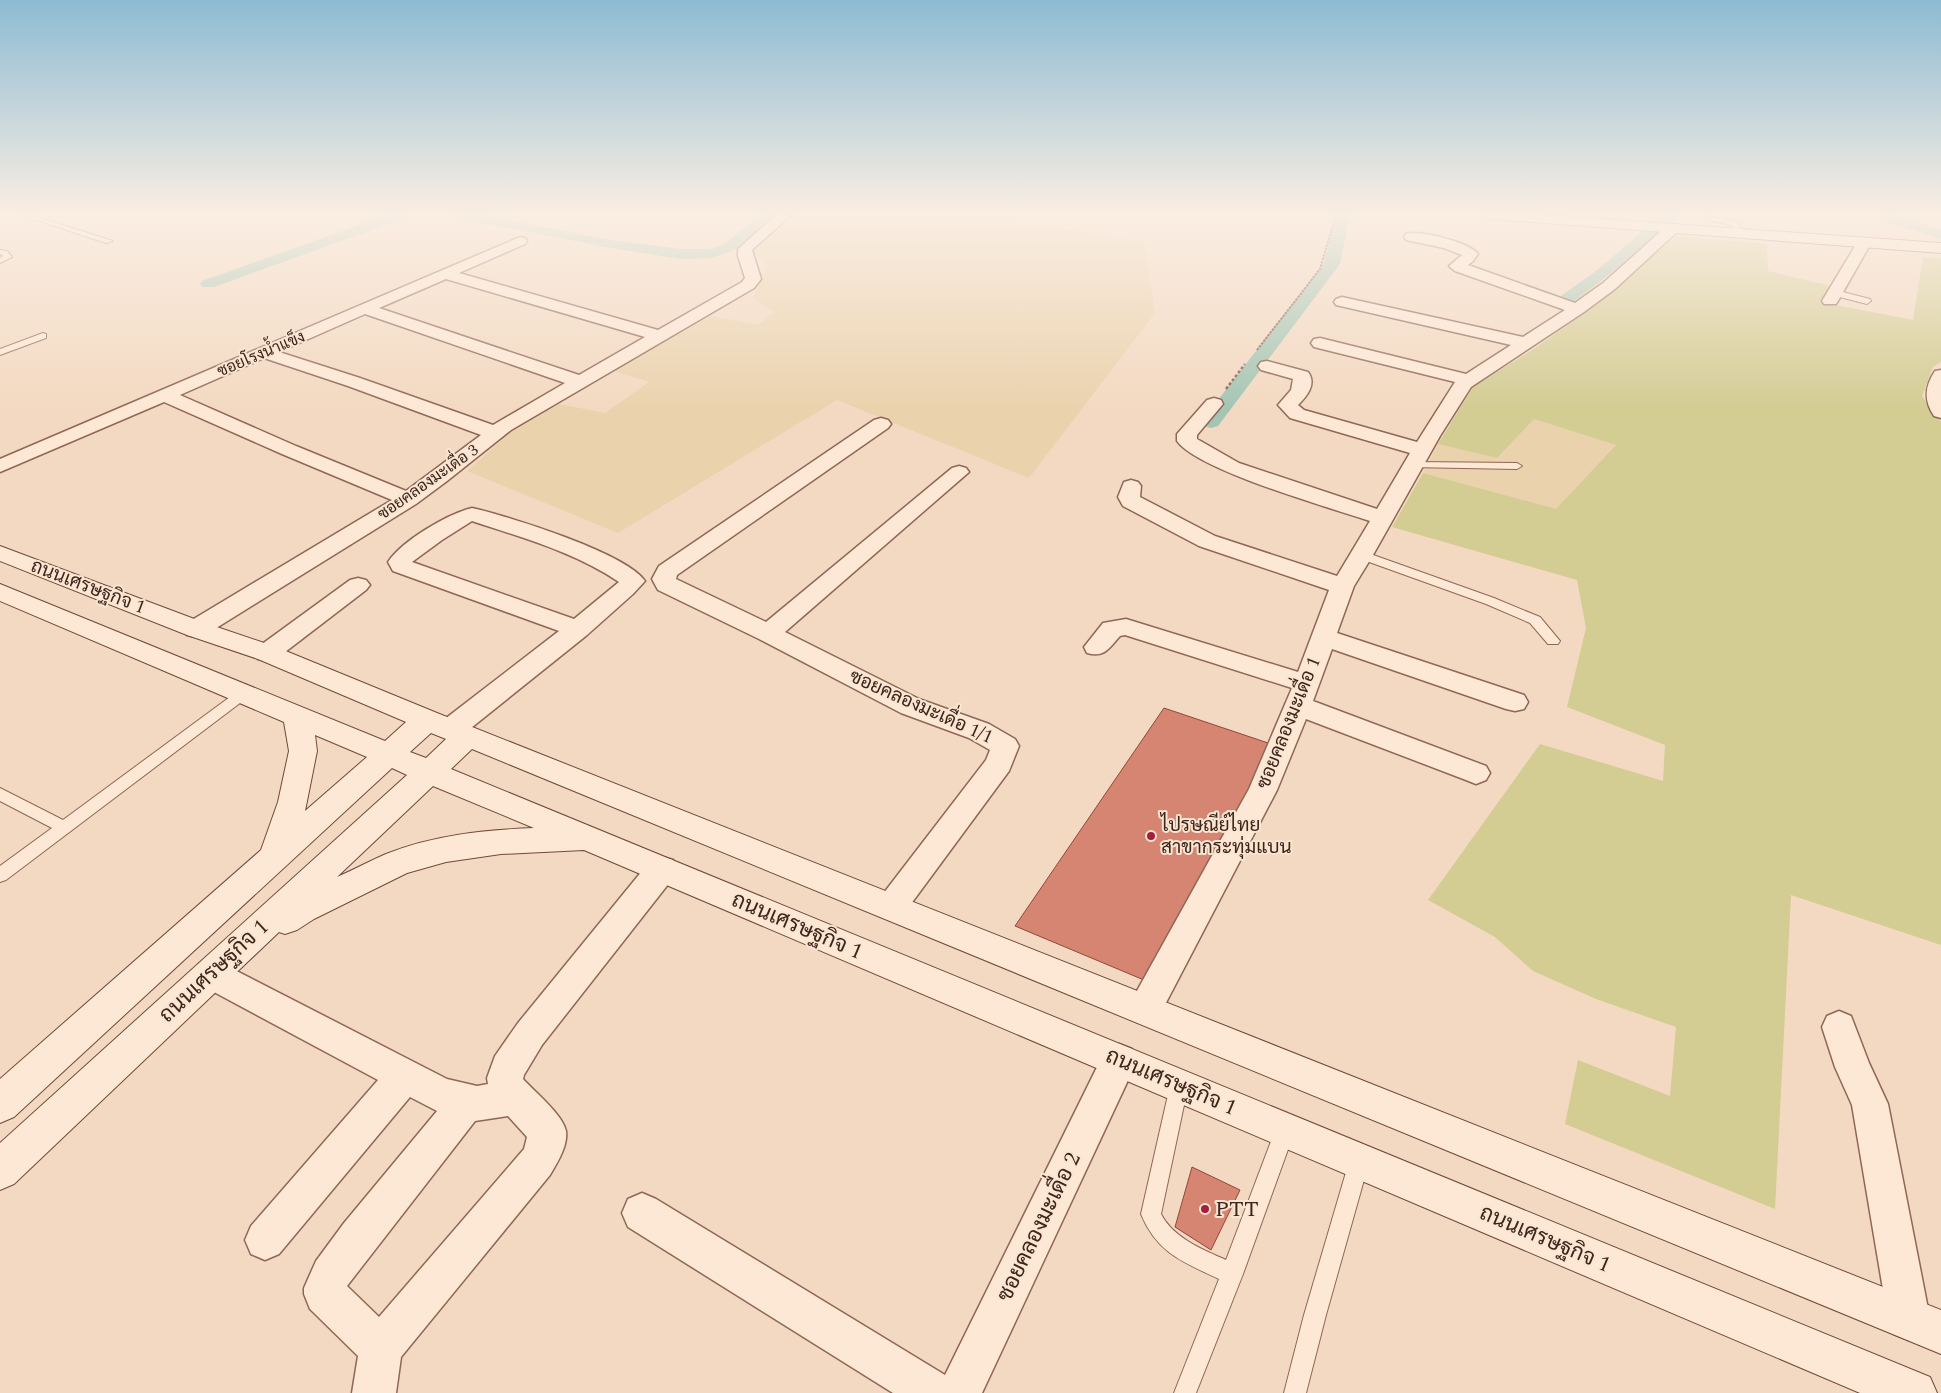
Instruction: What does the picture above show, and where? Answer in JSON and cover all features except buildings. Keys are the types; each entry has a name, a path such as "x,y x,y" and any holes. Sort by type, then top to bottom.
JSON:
{"main road":[{"name":"ถนนเศรษฐกิจ 1","path":"0,553 196,629 267,653 1925,1326"},
{"name":"ถนนเศรษฐกิจ 1","path":"0,592 1914,1393"},
{"path":"273,859 293,802 302,751 297,715"},
{"name":"ถนนเศรษฐกิจ 1","path":"0,1170 428,772 449,728"},
{"path":"1,1101 388,756 449,728"},
{"path":"238,949 302,909 398,864 446,848 501,842 589,839"}],"street":[{"name":"ซอยโรงน้ำแข็ง","path":"0,466 432,280"},
{"path":"467,280 660,336"},
{"name":"ซอยคลองมะเดื่อ 3","path":"196,629 408,499 440,477 504,426 748,285 752,280"},
{"path":"1495,280 1578,309"},
{"path":"1320,343 1468,380 1578,309 1616,280"},
{"path":"1832,297 1842,280"},
{"path":"1342,302 1526,343"},
{"path":"366,309 581,382"},
{"path":"265,352 495,433"},
{"path":"1257,358 1302,376 1303,383 1300,392 1287,405 1297,414 1421,451"},
{"name":"ซอยคลองมะเดื่อ 1","path":"1144,1009 1263,790 1302,695 1342,586 1362,555 1421,451 1464,383 1468,380"},
{"path":"1939,386 1934,402 1941,412"},
{"path":"165,395 289,450 408,499"},
{"path":"1214,404 1188,434 1187,441 1196,450 1232,467 1382,518"},
{"name":"ซอยคลองมะเดื่อ 1/1","path":"881,424 732,526 665,575 664,579 666,585 768,633 910,706 979,731 1005,746 999,764 891,906"},
{"path":"768,633 959,472"},
{"path":"1131,486 1129,497 1131,500 1207,541 1342,586"},
{"path":"449,728 578,629 633,581 603,562 559,543 472,514 422,544 399,562 401,566 578,629"},
{"path":"267,653 358,585"},
{"path":"1096,647 1112,629 1126,627 1302,695 1476,773"},
{"path":"1323,637 1515,702"},
{"path":"374,1393 381,1348 537,1162 544,1149 547,1131 506,1087 505,1078 508,1068 530,1034 662,869"},
{"path":"211,974 440,1095 477,1104 515,1097"},
{"path":"1839,1027 1853,1067 1870,1104 1925,1326"},
{"name":"ซอยคลองมะเดื่อ 2","path":"959,1393 1119,1061"},
{"path":"265,1240 405,1076"},
{"path":"381,1348 325,1294 325,1288 330,1275 358,1237 467,1102"},
{"path":"642,1213 933,1393"}],"lane":[{"path":"1832,297 1867,301"},
{"path":"0,352 43,336"},
{"path":"1421,451 1517,466"},
{"path":"1362,555 1490,601 1535,620 1553,641"},
{"path":"0,875 243,694"},
{"path":"0,794 64,827"},
{"path":"1179,1086 1151,1214 1154,1223 1160,1231 1180,1249 1232,1274"},
{"path":"1185,1393 1232,1274 1285,1130"},
{"path":"1295,1393 1315,1315 1360,1161"}],"path":[{"path":"1214,404 1257,358 1312,280"}],"shaded area":[{"path":"761,280 1150,280 1155,313 1029,478 837,400 618,533 467,471 516,427 559,404 605,413 649,382 613,371 711,316 758,325 774,312 753,298"},
{"path":"1625,280 1806,280 1831,286 1820,302 1913,320 1919,280 1941,280 1941,362 1933,367 1922,396 1941,422 1941,945 1791,895 1775,1209 1565,1124 1578,1060 1670,1096 1676,1027 1596,999 1533,971 1495,937 1428,900 1540,744 1663,781 1665,745 1567,707 1586,628 1577,580 1392,527 1423,473 1556,509 1616,445 1534,419 1497,458 1438,444 1473,387 1535,348 1599,303"},
{"path":"1534,419 1616,445 1556,510 1423,473 1438,444 1497,458"}],"waterway":[{"path":"208,284 219,280"},
{"path":"1211,422 1320,280"},
{"path":"1567,299 1593,280"}],"place":[{"name":"ไปรษณีย์ไทย สาขากระทุ่มแบน","path":"1151,836"},
{"name":"PTT","path":"1205,1209"}]}
